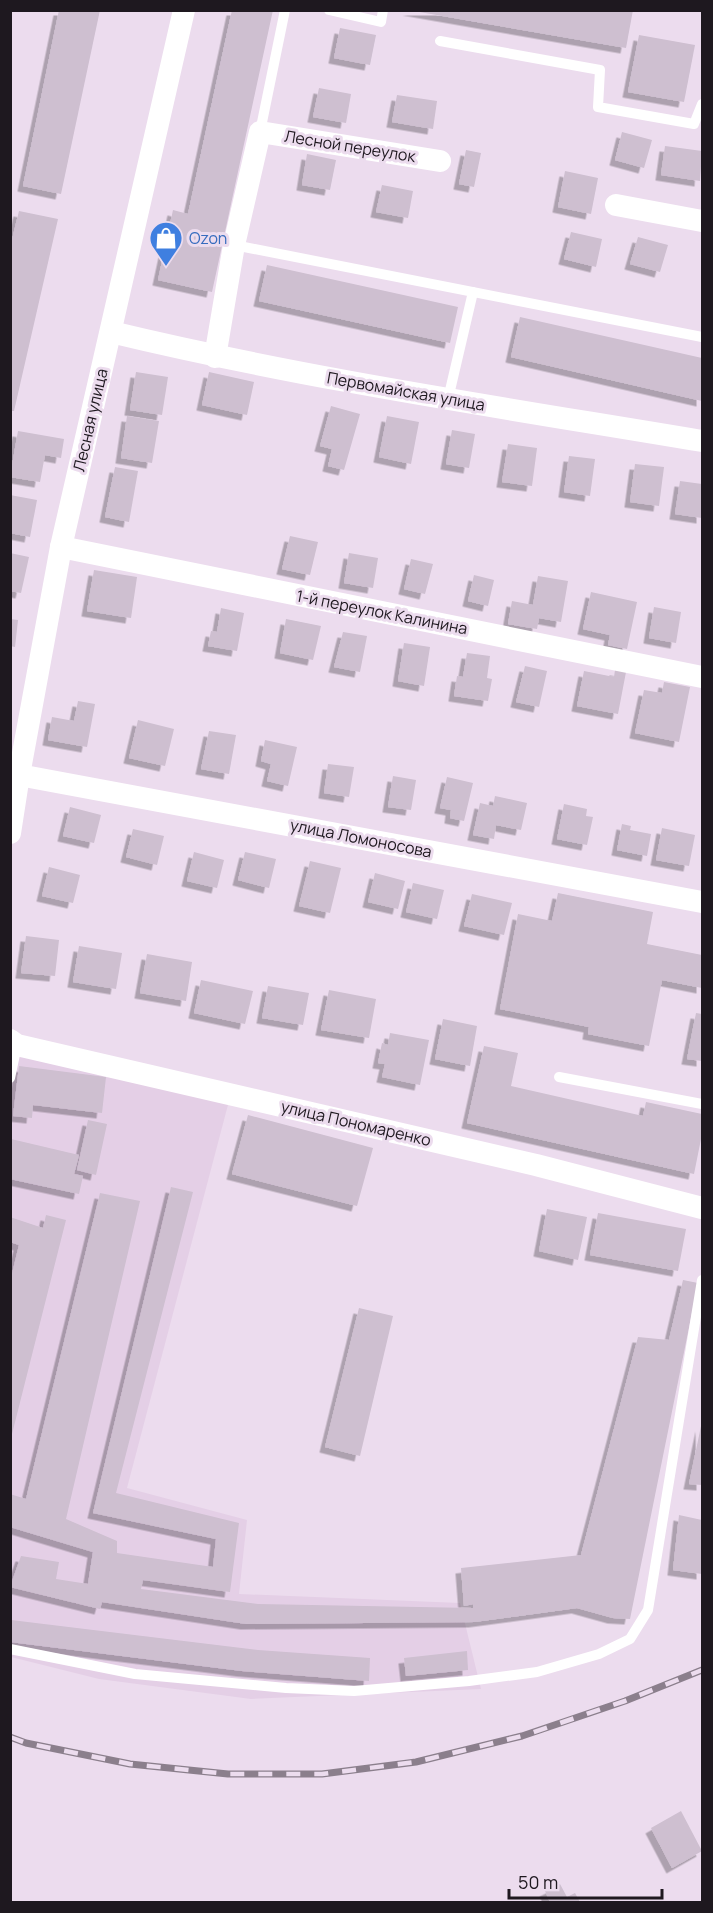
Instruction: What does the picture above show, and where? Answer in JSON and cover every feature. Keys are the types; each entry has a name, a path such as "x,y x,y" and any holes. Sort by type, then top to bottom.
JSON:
{"street":[{"name":"Лесная улица","path":"10,833 60,547 184,10"},
{"name":"Лесной переулок","path":"260,132 441,161"},
{"path":"215,357 234,244 260,132"},
{"path":"615,205 702,220"},
{"name":"Первомайская улица","path":"111,332 215,357 702,441"},
{"name":"1-й переулок Калинина","path":"60,547 702,677"},
{"name":"улица Ломоносова","path":"19,775 702,902"},
{"name":"улица Пономаренко","path":"14,1042 537,1165 702,1208"}],"lane":[{"path":"260,132 285,10"},
{"path":"329,10 381,22 383,10"},
{"path":"440,41 600,70 598,107 694,124 702,104"},
{"path":"234,244 702,337"},
{"path":"448,399 473,292"},
{"path":"10,1078 14,1042"},
{"path":"559,1077 702,1104"},
{"path":"10,1649 135,1674 286,1688 354,1691 469,1681 537,1672 599,1654 630,1640 648,1610 702,1280"}],"shaded area":[{"path":"11,1041 229,1101 127,1488 247,1520 239,1594 460,1603 481,1689 251,1699 99,1679 11,1657"}],"building":[{"path":"59,10 100,10 61,194 23,186"},
{"path":"232,10 273,10 212,292 158,280 173,210 188,214"},
{"path":"408,10 633,10 626,48"},
{"path":"340,28 376,35 370,65 334,58"},
{"path":"639,35 695,45 684,102 628,92"},
{"path":"319,88 351,94 346,123 313,117"},
{"path":"397,95 437,101 433,129 392,122"},
{"path":"622,132 652,140 644,168 615,160"},
{"path":"665,146 702,151 700,181 661,175"},
{"path":"466,150 481,153 474,187 459,184"},
{"path":"307,154 336,160 330,190 302,185"},
{"path":"565,171 598,178 591,214 558,207"},
{"path":"382,185 413,191 408,218 376,212"},
{"path":"19,211 58,219 14,411 10,411 10,248"},
{"path":"571,232 602,239 596,267 564,259"},
{"path":"638,237 668,245 660,272 630,264"},
{"path":"267,265 458,307 450,343 259,301"},
{"path":"520,317 702,358 702,401 511,357"},
{"path":"136,372 168,377 162,415 130,410"},
{"path":"209,372 254,382 247,415 202,405"},
{"path":"331,406 360,414 344,470 328,466 332,449 320,446"},
{"path":"127,416 159,421 152,463 121,458"},
{"path":"387,416 419,422 411,464 379,457"},
{"path":"452,430 475,434 469,468 446,464"},
{"path":"18,431 64,439 61,458 45,455 40,482 10,477"},
{"path":"508,444 537,448 532,486 502,482"},
{"path":"569,456 595,459 590,496 564,492"},
{"path":"635,464 664,467 659,506 630,502"},
{"path":"115,467 138,471 129,522 105,517"},
{"path":"680,481 702,484 702,518 675,514"},
{"path":"10,495 37,500 30,537 10,533"},
{"path":"290,536 318,542 310,575 282,569"},
{"path":"10,553 29,557 21,593 10,591"},
{"path":"349,553 378,558 373,588 344,583"},
{"path":"411,559 433,564 425,594 404,589"},
{"path":"94,570 137,577 131,618 87,611"},
{"path":"474,575 494,580 488,606 468,601"},
{"path":"538,576 568,581 561,622 539,618 537,629 508,624 512,601 533,605"},
{"path":"591,592 637,602 627,649 608,645 610,635 583,629"},
{"path":"654,607 681,612 676,643 649,638"},
{"path":"221,608 244,613 237,651 208,646 211,631 217,632"},
{"path":"10,619 18,620 15,647 10,646"},
{"path":"286,619 321,626 313,660 280,653"},
{"path":"343,632 367,636 360,672 334,667"},
{"path":"404,643 430,647 424,686 398,681"},
{"path":"467,653 490,656 487,678 492,679 488,701 454,696 457,676 463,677"},
{"path":"525,666 547,671 539,707 516,702"},
{"path":"615,670 626,672 618,714 577,706 584,671 614,677"},
{"path":"664,682 690,687 679,742 635,733 644,690 662,693"},
{"path":"78,701 95,704 87,747 48,740 52,717 74,721"},
{"path":"138,720 174,729 165,766 129,758"},
{"path":"209,731 236,735 229,774 201,769"},
{"path":"265,740 297,747 288,786 267,781 271,764 261,761"},
{"path":"328,764 354,767 349,797 324,793"},
{"path":"393,776 416,780 411,810 388,807"},
{"path":"447,777 473,783 464,821 450,818 451,810 440,808"},
{"path":"495,796 527,803 521,830 496,825 494,839 473,835 480,803 493,806"},
{"path":"564,804 587,809 586,816 593,817 587,845 557,839"},
{"path":"70,807 101,815 94,843 63,836"},
{"path":"622,824 631,826 630,830 651,834 647,856 617,850"},
{"path":"662,828 695,835 689,866 656,860"},
{"path":"133,829 164,836 157,865 126,857"},
{"path":"194,852 224,860 217,888 187,881"},
{"path":"245,852 276,859 269,888 238,880"},
{"path":"310,861 341,868 330,913 299,906"},
{"path":"49,867 80,875 73,903 42,896"},
{"path":"375,873 405,881 398,909 368,902"},
{"path":"413,883 444,890 437,919 406,912"},
{"path":"558,893 653,912 647,944 702,955 702,988 662,980 649,1046 588,1034 589,1027 500,1009 518,914 552,921"},
{"path":"472,894 512,903 504,935 464,926"},
{"path":"26,936 59,940 55,976 21,973"},
{"path":"79,946 122,953 116,989 73,982"},
{"path":"147,954 192,962 186,1001 140,993"},
{"path":"201,980 253,991 245,1024 194,1013"},
{"path":"268,986 309,993 303,1025 262,1018"},
{"path":"329,990 376,999 369,1038 321,1030"},
{"path":"696,1013 702,1014 702,1061 687,1059"},
{"path":"443,1019 477,1026 470,1066 435,1059"},
{"path":"390,1033 429,1040 420,1085 382,1077 385,1064 378,1063 382,1043 388,1045"},
{"path":"484,1046 518,1053 511,1086 643,1116 646,1102 702,1114 702,1134 694,1174 467,1123"},
{"path":"19,1066 106,1077 102,1113 33,1105 32,1118 13,1116"},
{"path":"248,1115 373,1148 357,1206 232,1174"},
{"path":"88,1120 107,1124 96,1175 77,1170"},
{"path":"11,1139 79,1155 74,1174 83,1176 79,1194 10,1179"},
{"path":"171,1187 193,1192 116,1493 239,1523 230,1592 143,1580 141,1589 258,1604 473,1608 473,1604 464,1606 461,1568 581,1555 638,1337 669,1340 683,1280 698,1283 630,1619 613,1618 577,1608 474,1622 246,1624 102,1602 100,1609 10,1587 21,1556 59,1562 56,1579 88,1584 93,1552 10,1527 10,1494 26,1499 100,1193 140,1201 66,1519 117,1541 117,1553 213,1567 216,1539 93,1513"},
{"path":"547,1209 587,1217 578,1260 539,1251"},
{"path":"598,1213 686,1229 678,1271 590,1255"},
{"path":"46,1215 66,1220 10,1442 10,1282 19,1245 10,1242 10,1217 43,1228"},
{"path":"359,1308 393,1316 360,1456 325,1447"},
{"path":"701,1426 702,1485 689,1484"},
{"path":"679,1515 702,1520 702,1574 673,1570"},
{"path":"11,1620 258,1650 370,1658 369,1681 242,1671 10,1642"},
{"path":"467,1651 468,1670 406,1676 404,1658"},
{"path":"681,1811 702,1851 672,1868 651,1828"},
{"path":"560,1884 567,1897 575,1893 580,1902 550,1902 545,1891"}],"railway":[{"path":"10,1737 26,1743 130,1764 228,1774 322,1774 416,1762 522,1736 625,1701 702,1670"}],"place":[{"name":"Ozon","path":"166,267"}]}
